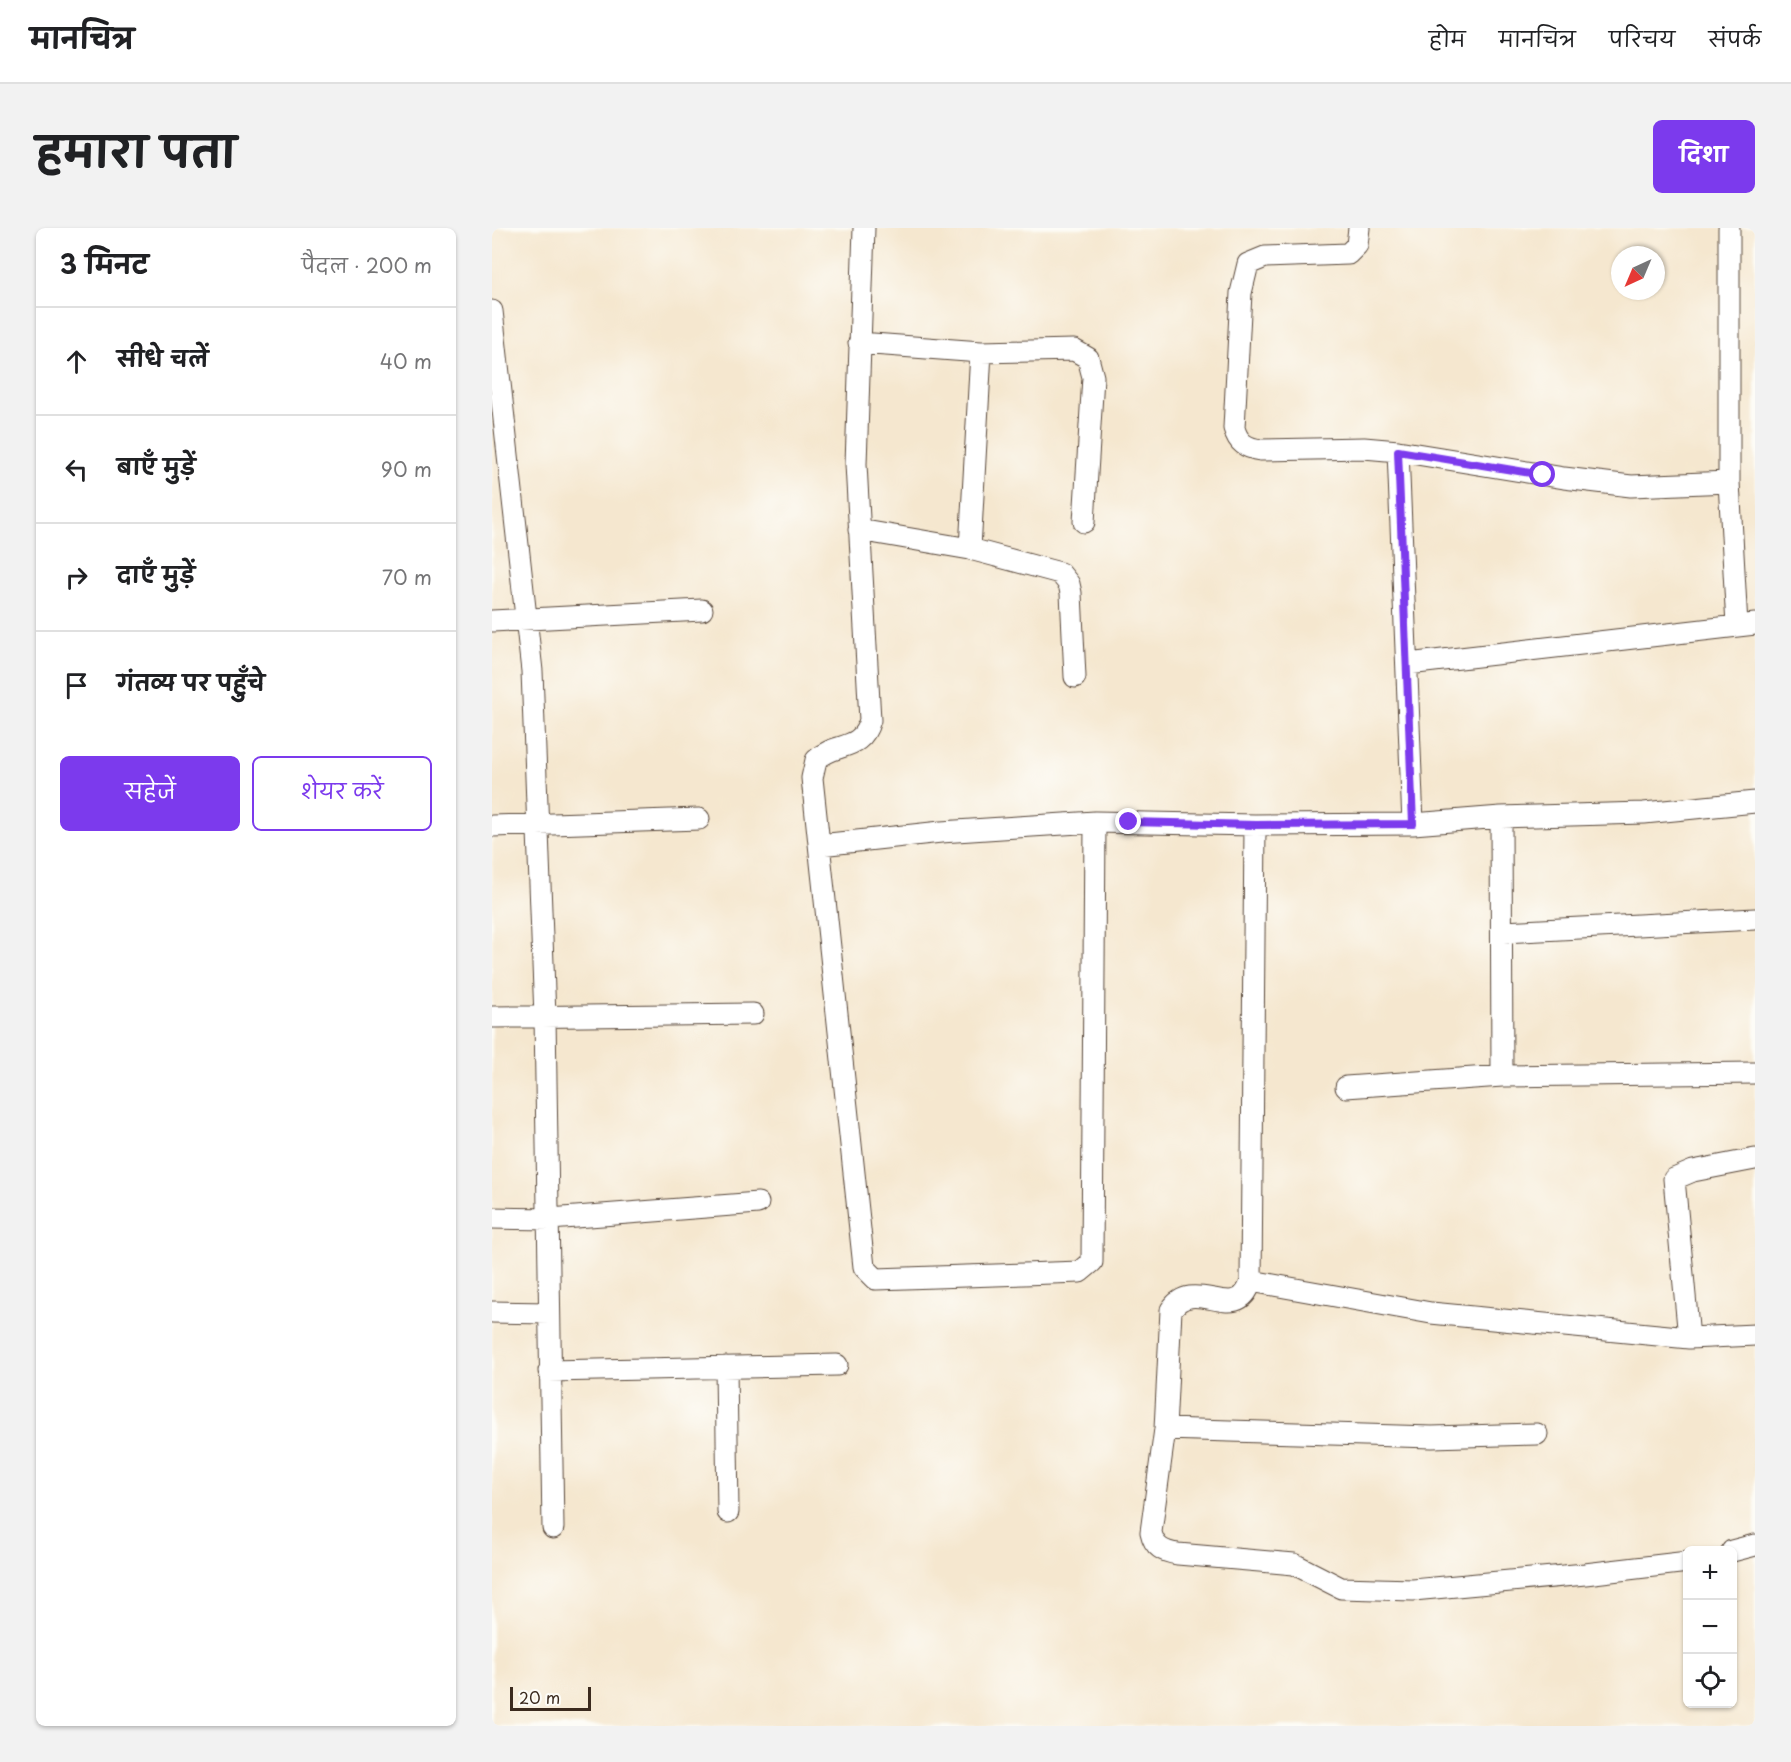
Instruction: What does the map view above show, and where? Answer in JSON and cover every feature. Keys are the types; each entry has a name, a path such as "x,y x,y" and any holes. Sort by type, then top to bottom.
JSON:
{"street":[{"path":"864,228 856,465 870,720 868,729 854,744 826,753 816,760 812,778 864,1267 868,1275 883,1281 1080,1272 1092,1262 1095,822"},
{"path":"1359,228 1357,245 1348,254 1265,257 1248,264 1241,293 1234,428 1242,444 1248,448 1261,450 1364,448 1398,451 1631,486 1729,482"},
{"path":"1408,664 1746,624 1729,482 1729,228"},
{"path":"492,311 497,407 532,671 550,1219 549,1371 553,1528"},
{"path":"859,343 981,352 1074,350 1088,358 1093,377 1084,522"},
{"path":"970,549 981,352"},
{"path":"1398,451 1413,824"},
{"path":"859,530 970,549 1051,569 1067,580 1071,593 1075,677"},
{"path":"492,621 702,610"},
{"path":"820,845 941,832 1095,822 1256,825 1413,824 1501,817 1644,813 1755,802"},
{"path":"1501,817 1502,1076"},
{"path":"492,826 699,819"},
{"path":"1256,825 1251,1281 1245,1296 1237,1301 1195,1295 1180,1299 1173,1306 1170,1315 1165,1429 1151,1532 1153,1541 1166,1552 1294,1564 1341,1588 1413,1590 1683,1563"},
{"path":"1503,932 1755,920"},
{"path":"492,1017 753,1014"},
{"path":"1346,1087 1502,1076 1755,1073"},
{"path":"1689,1338 1674,1179 1693,1172 1755,1159"},
{"path":"492,1218 550,1219 758,1203"},
{"path":"1251,1281 1431,1313 1689,1338 1755,1335"},
{"path":"492,1312 549,1312"},
{"path":"549,1371 837,1365"},
{"path":"726,1367 728,1512"},
{"path":"1165,1429 1432,1437 1537,1434"},
{"path":"1737,1550 1755,1545"}],"route":[{"path":"1129,822 1256,825 1413,824 1398,451 1543,475"}]}
